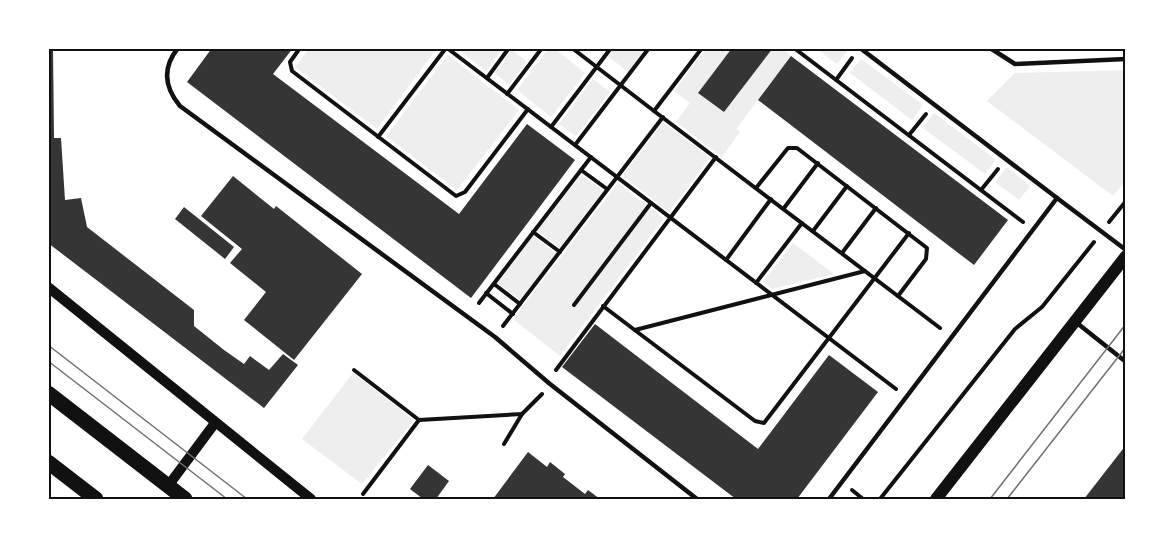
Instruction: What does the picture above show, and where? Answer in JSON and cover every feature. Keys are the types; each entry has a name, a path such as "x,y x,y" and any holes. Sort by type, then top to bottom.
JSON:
{"main road":[{"path":"936,499 1126,256"},
{"path":"48,393 185,499"},
{"path":"48,462 91,497"}],"street":[{"path":"48,287 311,499"},
{"path":"168,486 215,423"}],"lane":[{"path":"178,48 168,64 166,79 172,96 180,106 495,337 550,384 697,499"},
{"path":"860,48 1126,250"},
{"path":"990,48 1015,64 1126,59"},
{"path":"829,499 1057,198"},
{"path":"1075,321 1126,362"}],"path":[{"path":"300,48 290,62 292,71 453,194 459,196 528,109"},
{"path":"378,137 446,48 886,382"},
{"path":"487,78 509,48"},
{"path":"507,94 542,48"},
{"path":"572,48 932,321"},
{"path":"551,127 611,48"},
{"path":"575,145 649,48"},
{"path":"654,111 702,48"},
{"path":"794,48 1033,229"},
{"path":"836,80 854,56"},
{"path":"909,135 933,104"},
{"path":"495,337 663,117"},
{"path":"756,188 788,148 797,148 818,163 924,245 928,253 898,296"},
{"path":"479,303 591,157"},
{"path":"504,444 522,414 550,384 558,364 716,157"},
{"path":"981,190 1005,158"},
{"path":"783,208 818,163"},
{"path":"581,170 608,189"},
{"path":"813,231 847,186"},
{"path":"726,260 771,199"},
{"path":"880,499 1015,328 1042,307 1126,201"},
{"path":"574,305 651,203"},
{"path":"842,253 876,208"},
{"path":"756,283 802,223"},
{"path":"534,232 560,252"},
{"path":"603,306 760,423 767,421 909,233"},
{"path":"635,330 866,271"},
{"path":"494,284 520,304"},
{"path":"486,293 513,314"},
{"path":"354,370 419,420 522,414"},
{"path":"363,494 419,420"}],"shaded area":[{"path":"310,48 437,48 377,129 295,67"},
{"path":"456,48 503,48 486,71"},
{"path":"549,48 554,48 585,73 551,117 517,90"},
{"path":"615,48 646,48 628,72 608,56"},
{"path":"706,48 732,48 698,93 724,112 773,48 782,48 791,56 736,129 740,132 722,157 676,122 690,103 674,91"},
{"path":"815,48 846,48 848,50 837,64"},
{"path":"512,50 527,62 509,85 495,73"},
{"path":"448,55 519,110 457,190 386,136"},
{"path":"861,59 923,105 912,120 850,73"},
{"path":"1126,70 1126,180 1113,196 987,101 1015,73"},
{"path":"593,79 610,92 576,136 559,124"},
{"path":"934,113 996,160 985,174 923,128"},
{"path":"663,122 710,158 669,212 622,176"},
{"path":"1007,167 1030,186 1019,200 995,182"},
{"path":"581,175 603,191 560,248 537,231"},
{"path":"618,183 664,218 560,356 513,319"},
{"path":"533,236 556,253 520,300 498,283"},
{"path":"793,243 834,274 772,289 763,282"},
{"path":"353,373 414,420 362,484 302,439"}],"building":[{"path":"48,48 53,48 54,138 61,138 65,200 81,198 87,227 194,310 194,326 224,350 244,364 250,356 269,370 283,354 298,365 264,408 48,243"},
{"path":"212,48 293,48 273,74 459,214 527,124 575,160 471,298 187,82"},
{"path":"732,48 773,48 724,112 698,93"},
{"path":"791,56 1008,220 974,265 758,100"},
{"path":"233,176 274,209 276,206 362,274 294,360 244,320 266,292 230,263 242,249 201,216"},
{"path":"184,207 234,247 225,259 175,219"},
{"path":"595,324 758,449 829,355 878,392 797,499 736,499 562,367"},
{"path":"1126,445 1126,499 1084,499"},
{"path":"528,452 547,467 550,462 565,474 563,477 585,494 588,490 600,499 493,499"},
{"path":"428,465 449,481 436,499 423,499 410,489"}],"tram line":[{"path":"990,499 1126,324"},
{"path":"48,345 247,499"},
{"path":"1007,499 1126,347"},
{"path":"48,361 227,499"}]}
